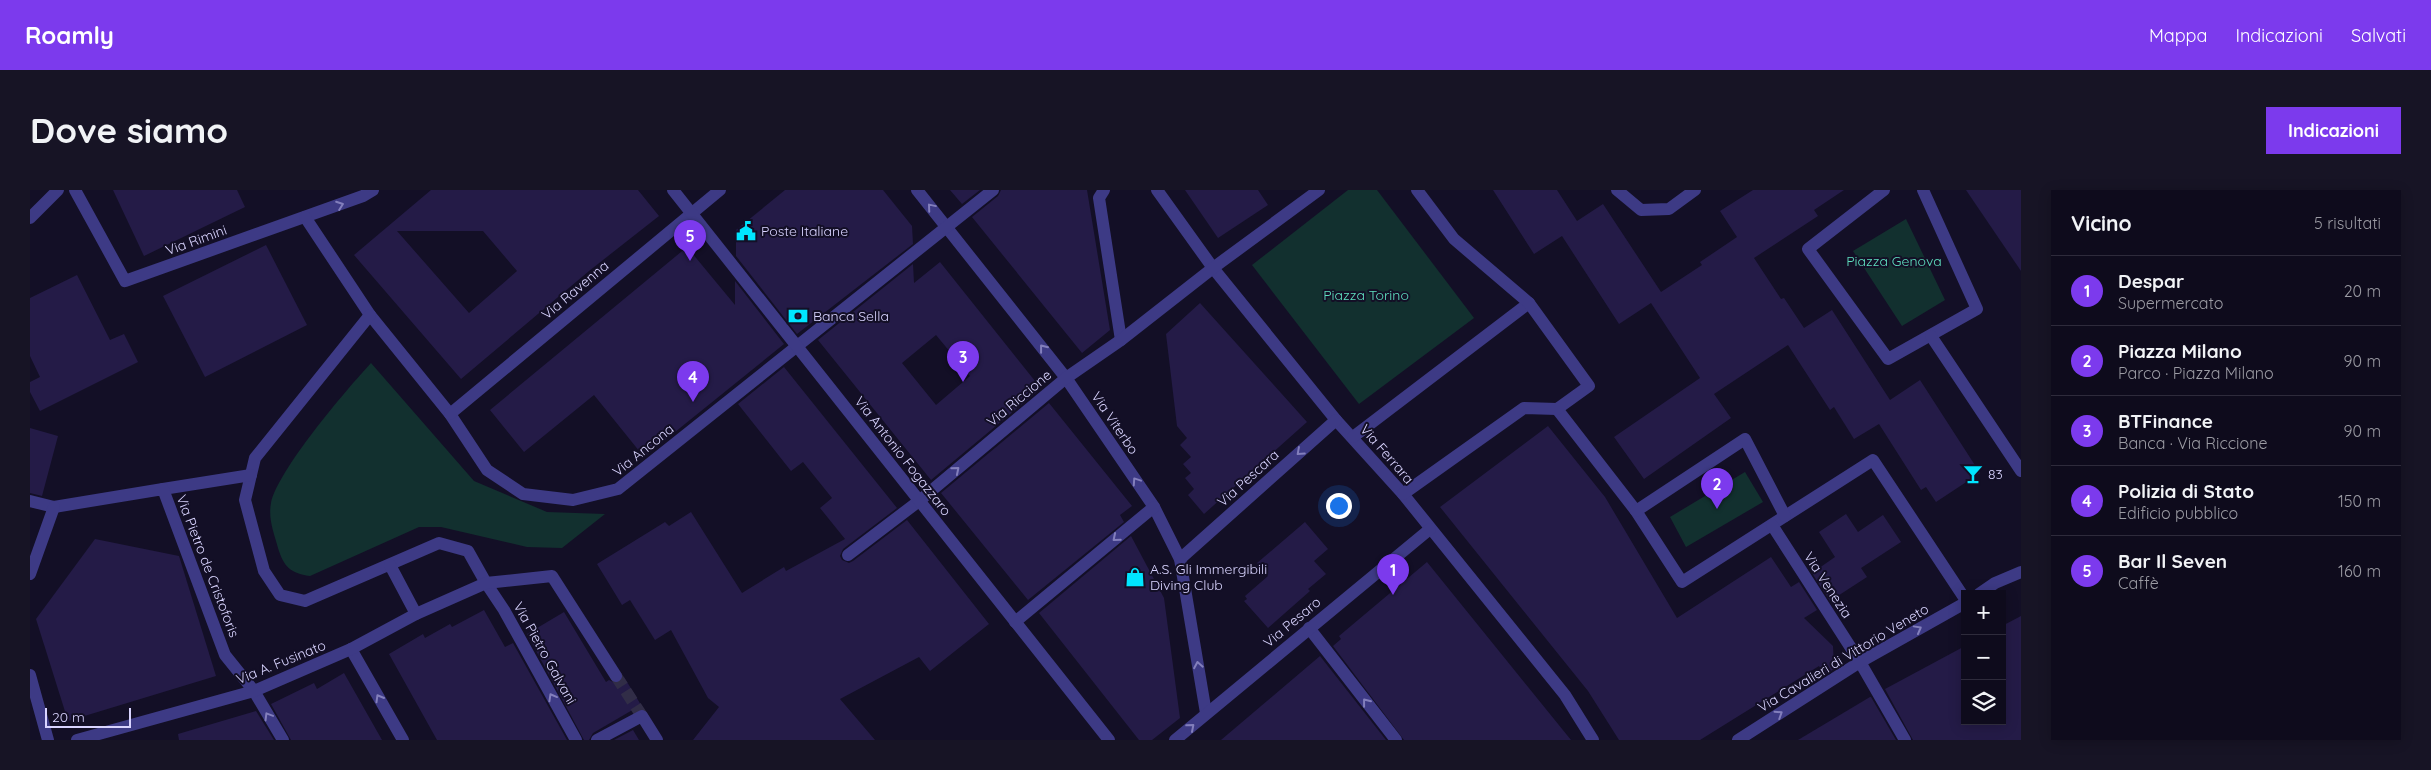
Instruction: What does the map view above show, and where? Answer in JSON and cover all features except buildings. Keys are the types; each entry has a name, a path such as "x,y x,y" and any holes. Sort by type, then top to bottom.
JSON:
{"street":[{"path":"30,218 58,190"},
{"name":"Via Rimini","path":"74,190 125,281 363,196 373,190"},
{"name":"Via Antonio Fogazzaro","path":"673,190 1109,740"},
{"name":"Via Ravenna","path":"450,414 720,190"},
{"name":"Via Viterbo","path":"917,190 1066,378 1154,507 1180,559 1206,713"},
{"name":"Via Ancona","path":"305,217 370,315 450,414 487,470 523,494 573,500 618,489 993,190"},
{"path":"1104,190 1099,198 1121,340"},
{"name":"Via Ferrara","path":"1157,190 1212,268 1336,420 1403,494 1565,695 1593,740"},
{"path":"1212,268 1319,190"},
{"path":"1403,494 1524,408 1556,409 1588,386 1529,303 1454,239 1417,190"},
{"path":"1617,190 1641,210 1669,209 1695,190"},
{"path":"1884,190 1808,249 1888,359 1977,309 1923,190"},
{"name":"Via Riccione","path":"848,555 919,501 1066,378 1121,340 1212,268"},
{"path":"1353,437 1529,303"},
{"name":"Via Pietro Galvani","path":"370,315 256,458 245,500 264,571 280,595 305,601 390,566 439,543 468,551 504,610 576,740"},
{"path":"1931,336 2021,472"},
{"path":"1556,409 1636,511 1682,582 1873,460 1961,595"},
{"name":"Via Pescara","path":"1180,559 1336,420"},
{"path":"1636,511 1745,438 1785,516"},
{"path":"163,489 251,475"},
{"name":"Via Pietro de Cristoforis","path":"30,501 54,507 163,489 225,655 254,692 283,740"},
{"path":"30,574 54,507"},
{"path":"1015,622 1154,507"},
{"name":"Via Venezia","path":"1772,525 1860,662 1906,740"},
{"name":"Via Pesaro","path":"1175,740 1430,529"},
{"path":"390,566 416,614"},
{"path":"1985,590 2021,572"},
{"name":"Via A. Fusinato","path":"77,740 254,692 350,649 416,614 486,583 552,576 616,676"},
{"name":"Via Cavalieri di Vittorio Veneto","path":"1738,740 1860,662 1961,603"},
{"path":"1309,628 1396,740"},
{"path":"350,649 403,740"},
{"path":"30,675 48,740"},
{"path":"597,740 642,716 657,740"}],"green space":[{"name":"Piazza Torino","path":"1348,190 1377,190 1474,318 1359,404 1252,265"},
{"name":"Piazza Genova","path":"1906,219 1945,300 1902,326 1853,251"},
{"path":"371,363 474,481 547,512 605,514 562,548 527,547 441,527 419,527 310,576 293,571 283,560 272,526 270,509 276,489 299,451 314,431"},
{"path":"1745,472 1763,502 1686,547 1670,517"}],"tunnel":[{"path":"616,676 642,716"}],"place":[{"name":"Poste Italiane","path":"746,231"},
{"name":"Bar Il Seven","path":"690,261"},
{"name":"Banca Sella","path":"798,316"},
{"name":"BTFinance","path":"963,382"},
{"name":"Polizia di Stato","path":"693,402"},
{"name":"83","path":"1973,474"},
{"name":"Piazza Milano","path":"1717,509"},
{"name":"A.S. Gli Immergibili Diving Club","path":"1135,577"},
{"name":"Despar","path":"1393,595"}]}
